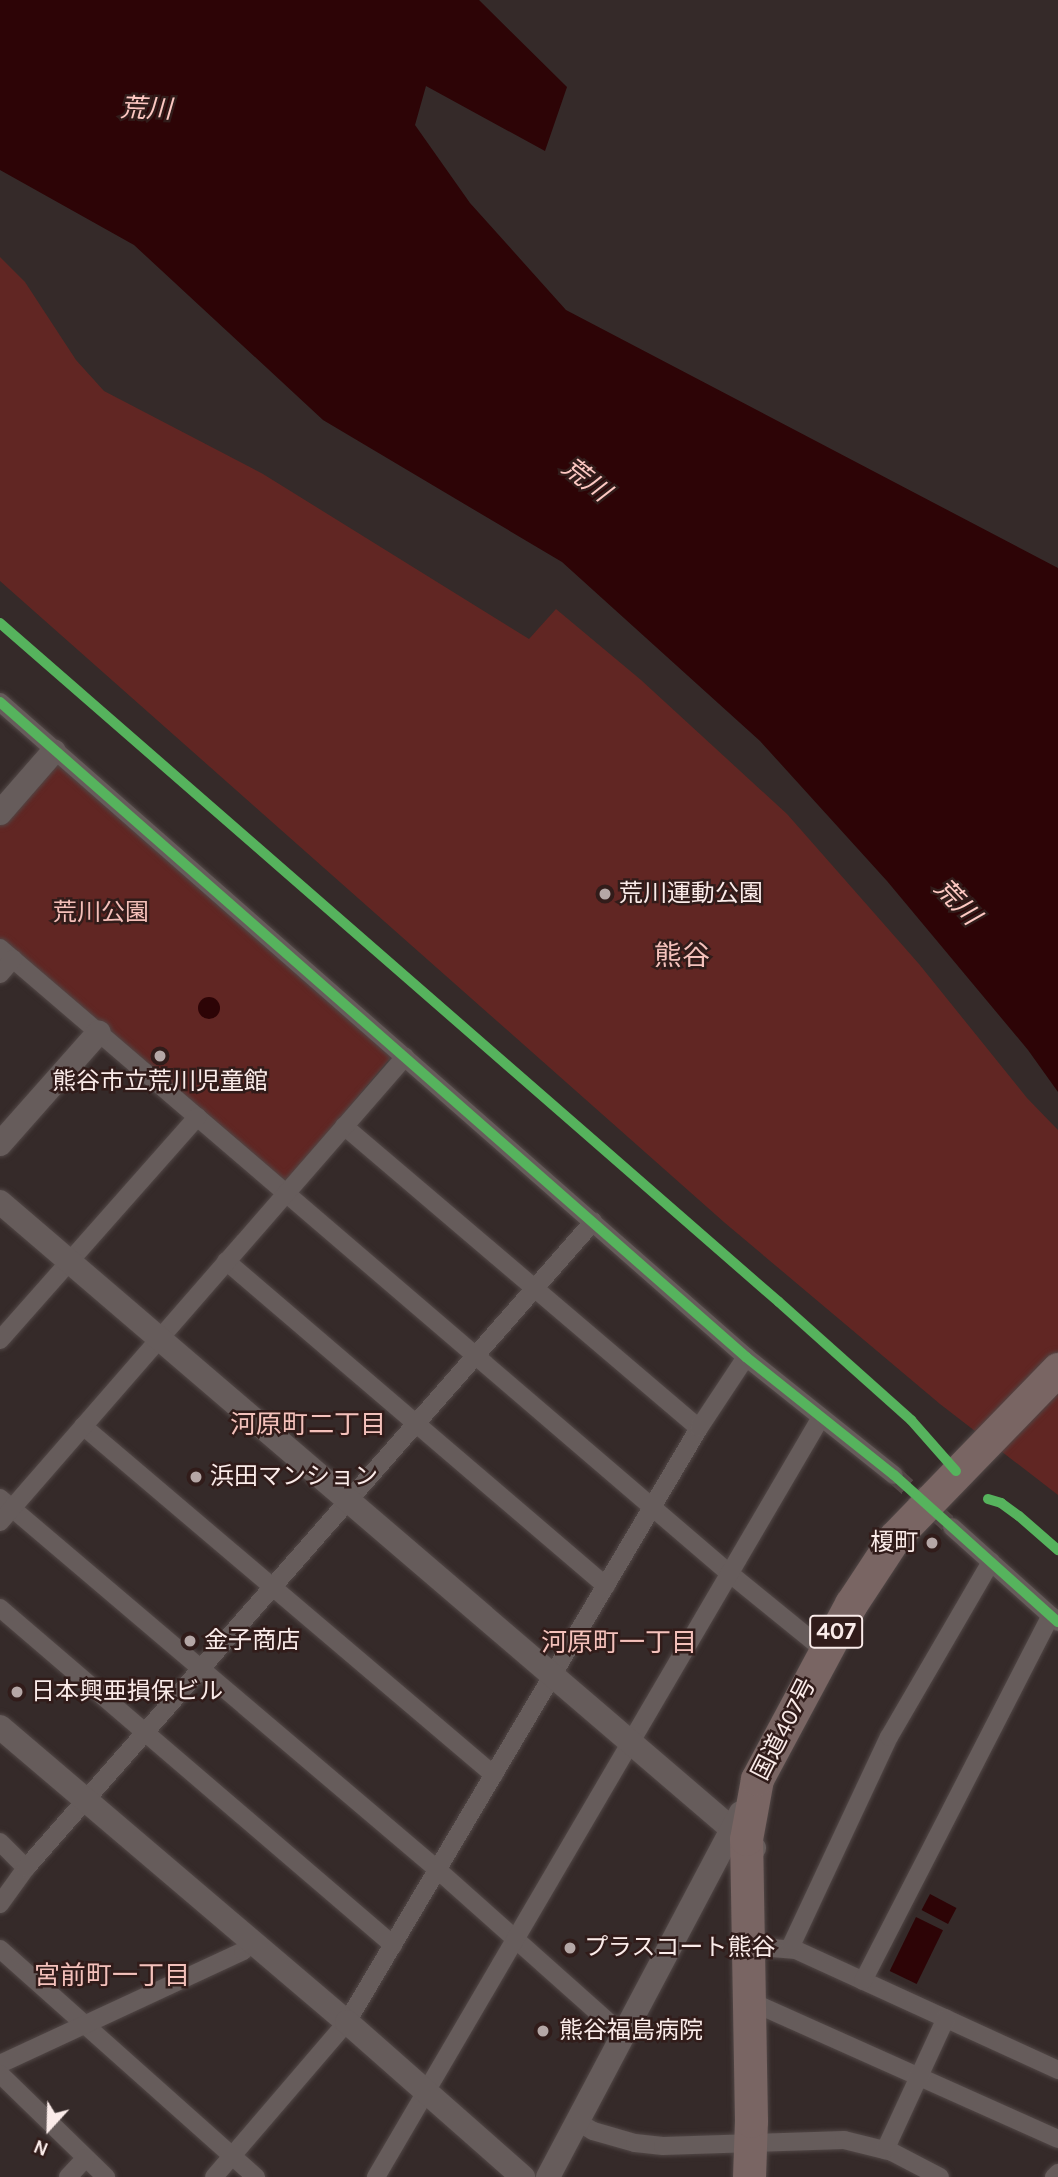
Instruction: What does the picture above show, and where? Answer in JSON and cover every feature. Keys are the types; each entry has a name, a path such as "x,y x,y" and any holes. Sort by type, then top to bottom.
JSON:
{"highway":[{"name":"407","path":"746,1826 764,1821 776,1781 838,1643 976,1463 1058,1369"},
{"name":"407","path":"976,1463 1058,1395"},
{"path":"746,1826 838,1643"},
{"name":"407","path":"746,1826 767,1947 756,2007 758,2143 762,2177"},
{"name":"407","path":"746,1826 746,1890 767,1947"},
{"name":"407","path":"749,2177 758,2143"}],"street":[{"path":"0,702 746,1357 820,1419 894,1475"},
{"path":"0,813 54,751"},
{"path":"0,974 6,954 729,1573 838,1643"},
{"path":"0,1144 99,1032"},
{"path":"0,1522 6,1503 83,1426 405,1057"},
{"path":"0,1340 197,1117"},
{"path":"344,1126 699,1428"},
{"path":"0,1202 630,1741 746,1826 706,1876 709,1882"},
{"path":"0,1904 26,1868 593,1222"},
{"path":"226,1261 606,1586"},
{"path":"214,2177 347,2022 439,1871 699,1428 746,1357"},
{"path":"376,2177 820,1419"},
{"path":"83,1426 494,1775"},
{"path":"6,1503 439,1871 624,2036"},
{"path":"863,1981 1055,1619 952,1527"},
{"path":"991,1562 767,1947 863,1981 1058,2070"},
{"path":"0,1608 393,1945"},
{"path":"0,1727 347,2022 523,2177"},
{"path":"0,1842 26,1868"},
{"path":"709,1882 746,1890"},
{"path":"548,2177 709,1882"},
{"path":"0,2064 243,1951 252,1941"},
{"path":"0,1949 256,2177"},
{"path":"756,2007 1058,2139"},
{"path":"885,2150 946,2018"},
{"path":"0,2074 106,2177"},
{"path":"578,2122 593,2131 635,2143 663,2146 840,2139 885,2150 940,2177"},
{"path":"68,2177 86,2158"},
{"path":"1054,2177 1058,2173"}],"green space":[{"name":"荒川運動公園","path":"0,257 25,282 76,360 104,391 263,474 529,639 556,609 641,680 787,814 919,964 1027,1098 1058,1130 1058,1495 940,1404 725,1223 0,581"},
{"name":"荒川公園","path":"57,761 392,1056 285,1183 0,940 0,825"}],"water":[{"name":"荒川","path":"0,0 479,0 567,87 545,151 426,86 415,125 470,203 566,310 1058,568 1058,1092 1028,1050 887,881 760,741 562,562 323,420 134,245 0,170"},
{"path":"209,997 217,1000 220,1008 217,1016 209,1019 201,1016 198,1008 201,1000"},
{"path":"930,1894 956,1908 948,1924 922,1910"},
{"path":"916,1917 943,1930 917,1984 890,1971"}],"tunnel":[{"path":"894,1475 952,1527"}],"cycle path":[{"path":"0,623 779,1302 911,1420 956,1471"},
{"path":"0,702 746,1357 894,1475 1058,1622"},
{"path":"988,1499 1001,1503 1019,1516 1058,1550"}],"place":[{"name":"荒川運動公園","path":"605,894"},
{"name":"熊谷市立荒川児童館","path":"160,1056"},
{"name":"浜田マンション","path":"196,1477"},
{"name":"榎町","path":"932,1543"},
{"name":"金子商店","path":"190,1641"},
{"name":"日本興亜損保ビル","path":"17,1692"},
{"name":"プラスコート熊谷","path":"570,1948"},
{"name":"熊谷福島病院","path":"543,2031"}],"district":[{"name":"熊谷","path":"682,956"},
{"name":"河原町二丁目","path":"308,1425"},
{"name":"河原町一丁目","path":"619,1643"},
{"name":"宮前町一丁目","path":"112,1976"}]}
